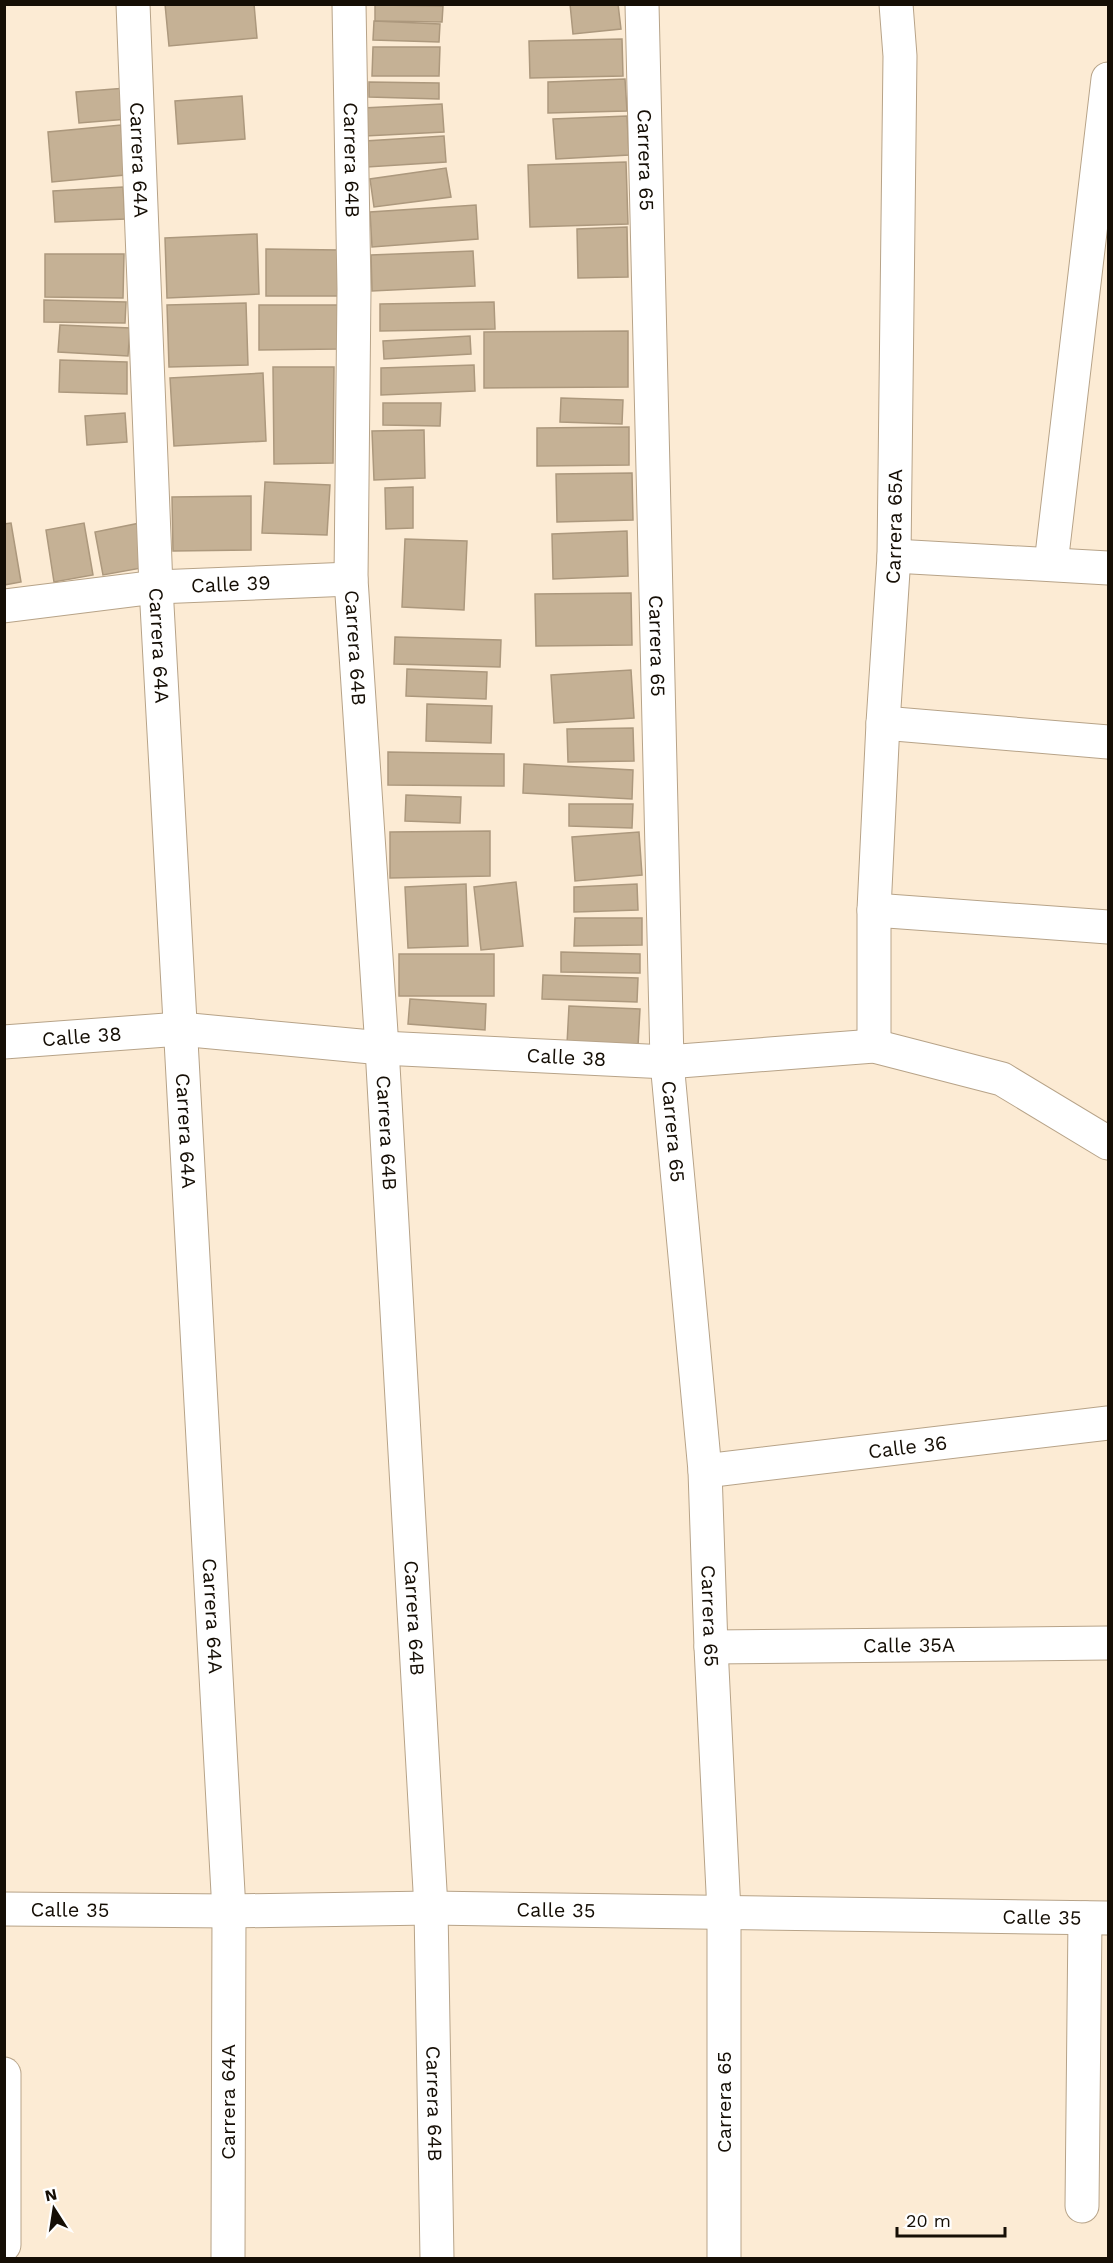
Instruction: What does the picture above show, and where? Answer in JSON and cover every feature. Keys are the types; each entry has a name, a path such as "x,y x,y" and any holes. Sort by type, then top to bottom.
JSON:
{"street":[{"name":"Carrera 64A","path":"133,4 156,587 229,1911 228,2259"},
{"name":"Carrera 64B","path":"349,4 354,289 351,579 382,1048 431,1908 437,2259"},
{"name":"Carrera 65","path":"642,4 667,1062 705,1471 724,1912 724,2259"},
{"name":"Carrera 65A","path":"874,1046 874,910 894,556 900,56 896,4"},
{"path":"1051,564 1105,154 1108,79"},
{"path":"894,556 1108,568"},
{"name":"Calle 39","path":"4,606 156,587 351,579"},
{"path":"883,723 1108,742"},
{"path":"874,910 1108,927"},
{"name":"Calle 38","path":"4,1042 180,1029 382,1048 667,1062 874,1046 1002,1079 1108,1143"},
{"name":"Calle 36","path":"705,1471 1108,1423"},
{"name":"Calle 35A","path":"711,1647 1108,1643"},
{"name":"Calle 35","path":"4,1909 229,1911 431,1908 1097,1918"},
{"path":"1082,2206 1097,1918"},
{"path":"4,2074 4,2245"}],"building":[{"path":"165,4 254,4 257,38 169,46"},
{"path":"570,4 618,4 621,29 573,34"},
{"path":"375,5 443,6 442,22 375,21"},
{"path":"374,21 440,24 439,42 373,40"},
{"path":"622,39 623,76 530,78 529,41"},
{"path":"373,47 440,47 439,76 372,76"},
{"path":"625,79 627,111 548,113 548,82"},
{"path":"369,82 439,83 439,99 369,97"},
{"path":"126,88 128,119 79,123 76,92"},
{"path":"242,96 245,139 178,144 175,101"},
{"path":"442,104 444,132 365,136 363,108"},
{"path":"627,116 629,155 556,159 553,119"},
{"path":"121,125 125,175 52,182 48,132"},
{"path":"444,136 446,162 367,167 365,141"},
{"path":"626,162 628,224 530,227 528,165"},
{"path":"446,168 451,197 374,207 370,179"},
{"path":"123,187 125,219 55,222 53,191"},
{"path":"476,205 478,239 372,247 370,212"},
{"path":"627,227 628,277 578,278 577,229"},
{"path":"257,234 259,294 167,298 165,238"},
{"path":"266,249 339,250 338,296 266,296"},
{"path":"473,251 475,286 372,291 371,255"},
{"path":"45,254 124,254 123,298 45,297"},
{"path":"44,300 126,302 125,323 44,322"},
{"path":"494,302 495,329 380,331 380,304"},
{"path":"246,303 248,365 169,367 167,305"},
{"path":"259,305 338,305 338,349 259,350"},
{"path":"60,325 130,328 128,356 58,352"},
{"path":"628,331 628,387 484,388 484,332"},
{"path":"470,336 471,354 384,359 383,341"},
{"path":"60,360 127,362 127,394 59,392"},
{"path":"474,365 475,391 381,395 381,368"},
{"path":"273,367 334,367 333,463 274,464"},
{"path":"263,373 266,441 174,446 170,378"},
{"path":"561,398 623,400 622,424 560,422"},
{"path":"383,403 441,403 440,426 383,425"},
{"path":"125,413 127,442 87,445 85,416"},
{"path":"629,427 629,465 537,466 537,428"},
{"path":"424,430 425,478 374,480 372,431"},
{"path":"632,473 633,520 557,522 556,474"},
{"path":"265,482 330,485 327,535 262,533"},
{"path":"413,487 413,528 386,529 385,488"},
{"path":"251,496 251,550 173,551 172,497"},
{"path":"11,523 21,582 4,585 4,524"},
{"path":"84,523 93,575 54,582 46,530"},
{"path":"140,523 147,567 103,575 95,532"},
{"path":"627,531 628,576 553,579 552,534"},
{"path":"405,539 467,541 464,610 402,607"},
{"path":"631,593 632,645 536,646 535,594"},
{"path":"395,637 501,640 500,667 394,664"},
{"path":"407,669 487,672 486,699 406,696"},
{"path":"631,670 634,718 554,723 551,675"},
{"path":"427,704 492,706 491,743 426,741"},
{"path":"633,728 634,761 568,762 567,729"},
{"path":"388,752 504,754 504,786 388,785"},
{"path":"524,764 633,770 632,799 523,793"},
{"path":"406,795 461,797 460,823 405,821"},
{"path":"569,804 633,804 632,828 569,826"},
{"path":"490,831 490,876 390,878 390,832"},
{"path":"639,832 642,875 575,881 572,837"},
{"path":"516,882 523,946 481,950 474,887"},
{"path":"466,884 468,946 408,948 405,887"},
{"path":"637,884 638,910 574,912 574,887"},
{"path":"575,918 642,918 642,945 574,946"},
{"path":"561,952 640,954 640,973 561,972"},
{"path":"399,954 494,954 494,996 399,996"},
{"path":"543,975 638,978 637,1002 542,999"},
{"path":"410,999 486,1004 485,1030 408,1024"},
{"path":"569,1006 640,1009 638,1046 567,1044"}]}
